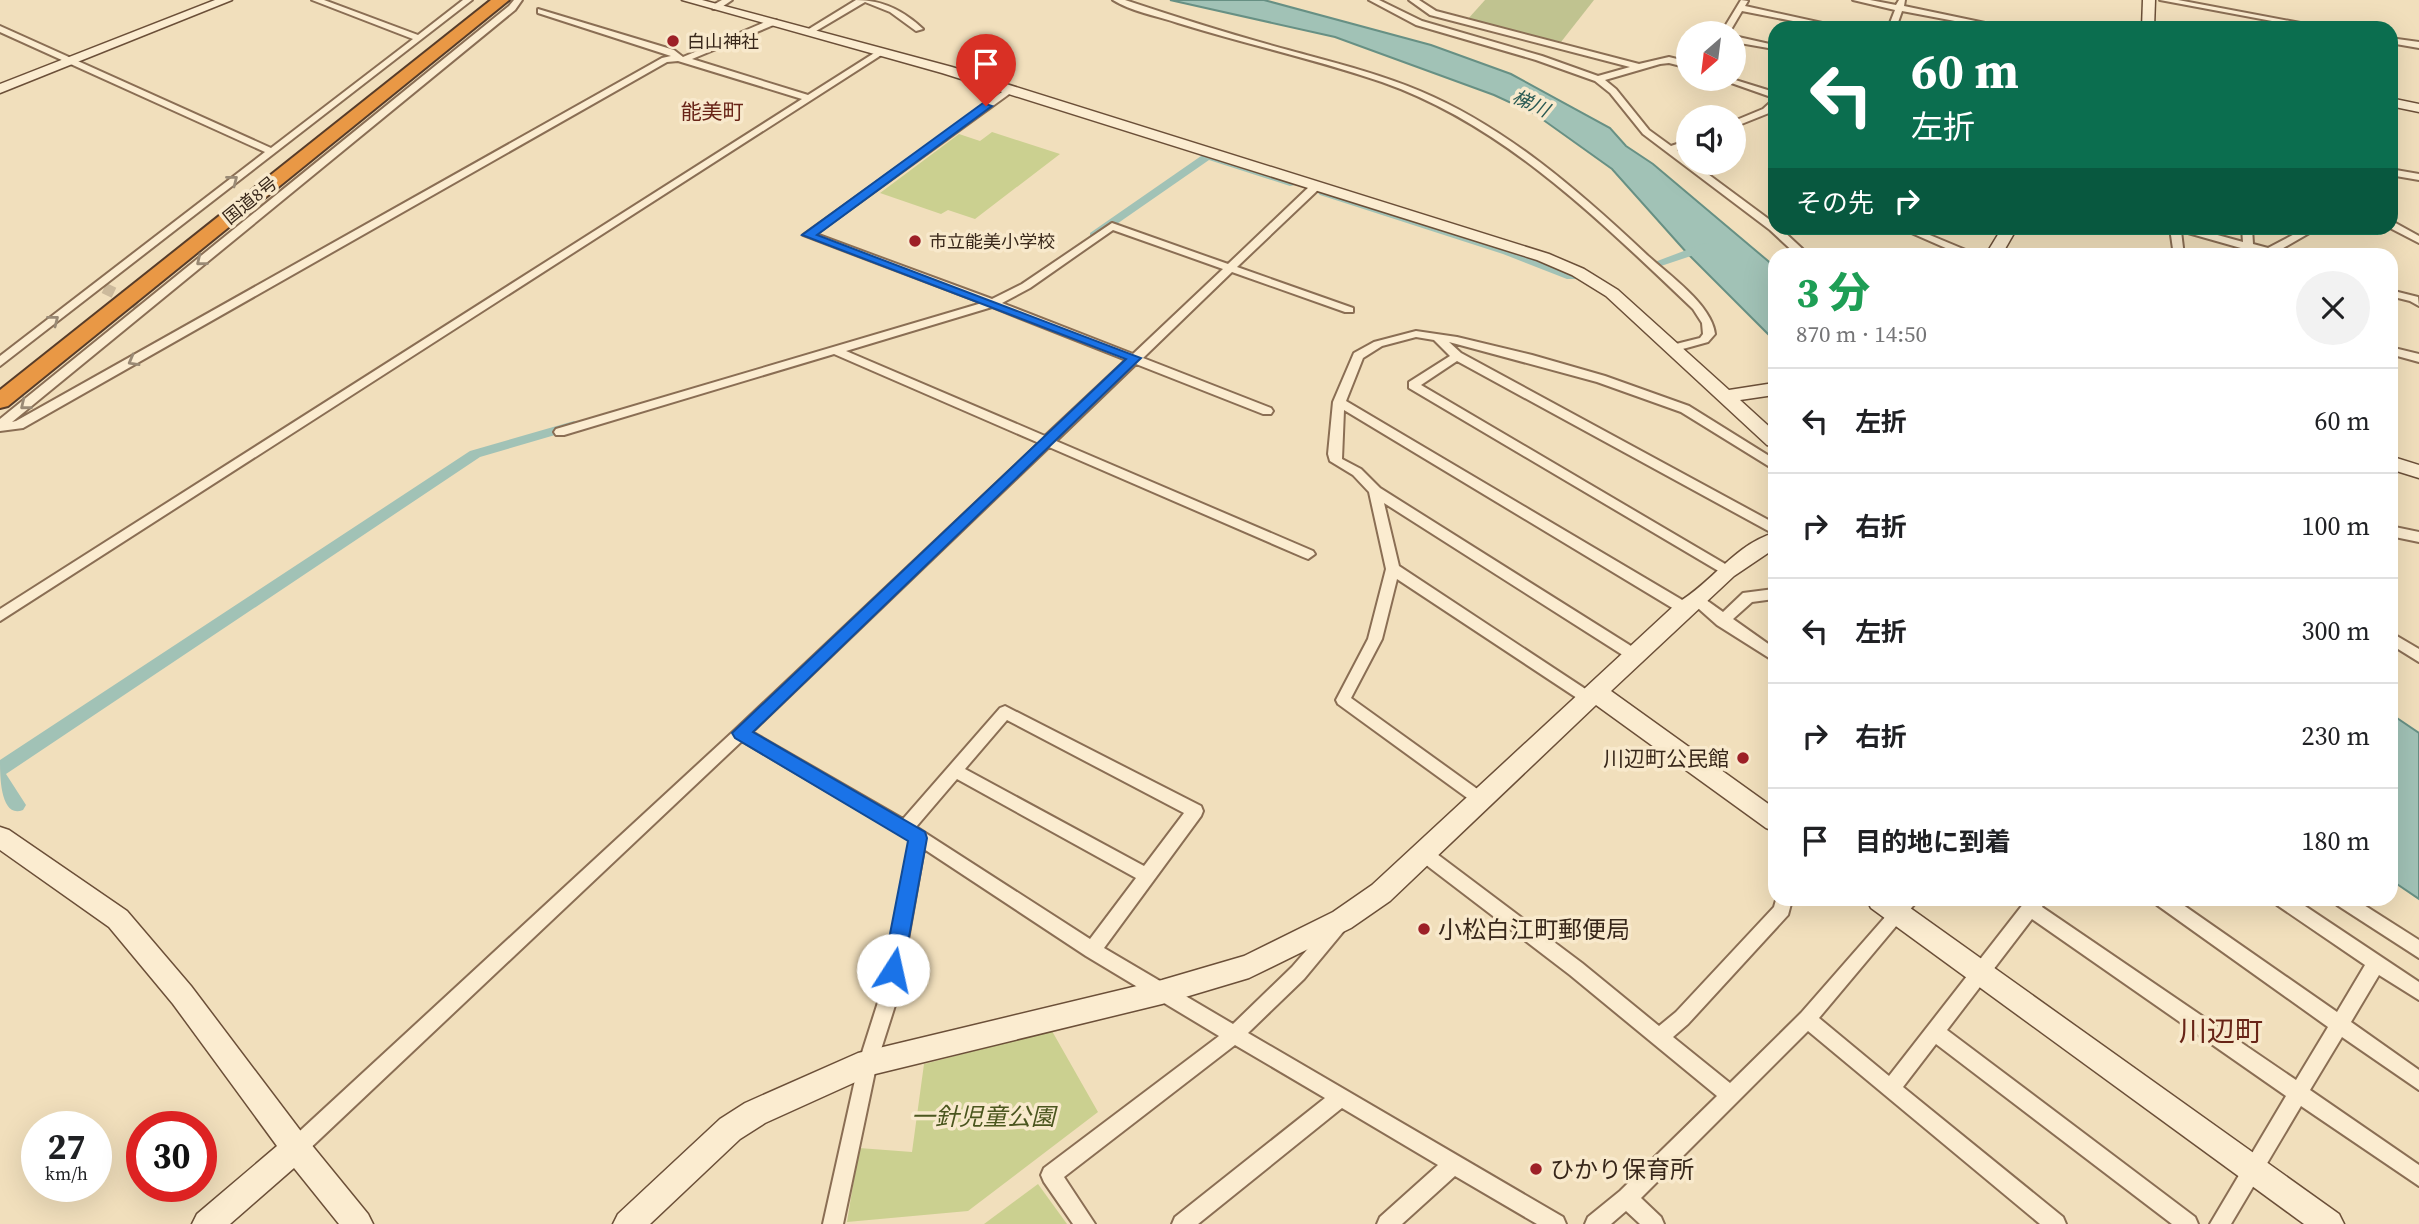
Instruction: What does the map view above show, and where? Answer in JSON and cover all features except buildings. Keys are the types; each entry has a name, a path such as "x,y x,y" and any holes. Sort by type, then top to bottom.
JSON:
{"highway":[{"path":"287,162 325,117 475,0"},
{"name":"国道8号","path":"0,401 487,0"},
{"name":"国道8号","path":"287,162 501,0"},
{"path":"287,162 389,101 516,0"},
{"name":"国道8号","path":"0,386 212,225"}],"street":[{"path":"0,89 226,0"},
{"path":"316,0 419,38"},
{"path":"0,362 101,287 287,162 419,38 468,0"},
{"path":"0,426 141,305 512,8 516,0"},
{"path":"688,0 722,4 773,22 1009,90 1543,257 1578,272 1612,293 1768,436"},
{"path":"808,32 862,0"},
{"path":"867,0 892,10 919,29"},
{"path":"1117,0 1199,28 1363,73 1436,101 1469,121 1518,152 1570,194 1697,307 1708,323 1709,334 1704,340 1672,348"},
{"path":"1373,0 1419,23 1539,58 1598,79 1613,91 1646,132 1768,224"},
{"path":"1413,0 1433,13 1637,66"},
{"path":"1857,0 1901,4 1975,21"},
{"path":"2148,21 2149,0"},
{"path":"2164,0 2283,21"},
{"path":"1732,21 1742,4 1812,21"},
{"path":"1895,21 1901,4"},
{"path":"541,11 671,52 681,59 807,98"},
{"path":"0,426 19,425 665,60 681,59 773,22"},
{"path":"0,29 74,60 287,162"},
{"path":"1746,41 1768,46"},
{"path":"2398,41 2419,45"},
{"path":"0,615 882,52"},
{"path":"1598,79 1637,66 1669,60 1676,62"},
{"path":"1746,86 1768,94"},
{"path":"1009,90 808,235 993,303 1267,411"},
{"path":"2398,104 2419,108"},
{"path":"1746,119 1768,109"},
{"path":"1669,150 1676,148"},
{"path":"2398,173 2419,177"},
{"path":"206,1224 296,1148 741,733 1315,187"},
{"path":"560,432 993,303 1026,286 1112,226 1349,310"},
{"path":"2398,228 2419,240"},
{"path":"1782,235 1796,248"},
{"path":"1922,235 1955,248"},
{"path":"2209,235 2260,248"},
{"path":"2247,235 2248,245"},
{"path":"2276,248 2300,235"},
{"path":"2398,295 2419,303"},
{"path":"1634,655 1375,491 1357,472 1336,461 1334,431 1339,402 1358,356 1395,338 1416,334 1437,337 1601,379 1685,409 1768,460"},
{"path":"1437,337 1457,356 1768,526"},
{"path":"836,351 1308,554"},
{"path":"2398,352 2419,358"},
{"path":"1457,356 1413,385 1727,571"},
{"path":"1724,397 1768,390"},
{"path":"1339,402 1722,621 1768,651"},
{"path":"2398,465 2419,472"},
{"path":"1375,491 1393,569 1375,639 1343,699 1481,801"},
{"path":"2398,533 2419,537"},
{"path":"628,1224 730,1129 755,1113 868,1062 1162,992 1248,966 1342,920 1381,892 1727,571 1768,544"},
{"path":"1393,569 1591,695 1768,817"},
{"path":"1722,621 1748,597 1768,595"},
{"path":"2398,642 2419,656"},
{"path":"833,1224 868,1062 889,996 911,833 954,770 1005,712 1195,811 1092,950"},
{"path":"741,733 911,833 1092,950 1556,1224"},
{"path":"954,770 1147,876"},
{"path":"0,837 118,919 182,995 296,1148 358,1224"},
{"path":"1423,853 1576,969 1731,1096"},
{"path":"1660,1037 1682,1018 1783,906"},
{"path":"1595,1224 1627,1198 1807,1019 1894,906"},
{"path":"1898,906 1979,972 2329,1224"},
{"path":"1892,1087 2032,906"},
{"path":"2037,906 2419,1176"},
{"path":"2172,906 2419,1081"},
{"path":"2292,906 2419,992"},
{"path":"2352,906 2419,950"},
{"path":"1085,1224 1051,1175 1234,1035 1298,973 1342,920"},
{"path":"2220,1224 2376,963"},
{"path":"1807,1019 1892,1087 2001,1183 2056,1224"},
{"path":"1936,1033 2188,1224"},
{"path":"1182,1224 1340,1098"},
{"path":"1387,1224 1454,1164"},
{"path":"1627,1198 1654,1224"}],"green space":[{"path":"1485,0 1594,0 1561,42 1467,20"},
{"path":"992,132 1060,154 975,219 948,210 941,214 880,193 959,134 980,141"},
{"name":"一針児童公園","path":"1052,1031 1098,1112 968,1211 847,1222 859,1148 912,1152 924,1064"},
{"path":"1038,1184 1067,1224 984,1224"}],"water":[{"name":"梯川","path":"1170,0 1264,0 1431,45 1511,74 1610,128 1626,146 1653,164 1768,261 1768,334 1687,253 1612,169 1535,114 1494,95 1335,37"},
{"path":"2398,719 2419,733 2419,899 2398,885"}],"waterway":[{"path":"1094,235 1208,156 1294,184"},
{"path":"1324,193 1507,251 1571,276"},
{"path":"1658,263 1705,247"},
{"path":"0,769 475,454 574,425"},
{"path":"0,779 17,805"}],"tunnel":[{"path":"104,288 138,304"}],"place":[{"name":"白山神社","path":"673,41"},
{"name":"市立能美小学校","path":"915,241"},
{"name":"川辺町公民館","path":"1743,758"},
{"name":"小松白江町郵便局","path":"1424,929"},
{"name":"ひかり保育所","path":"1536,1169"}],"district":[{"name":"能美町","path":"712,111"},
{"name":"川辺町","path":"2221,1031"}],"route":[{"path":"893,970 918,838 741,733 1135,358 808,235 986,106"}]}
